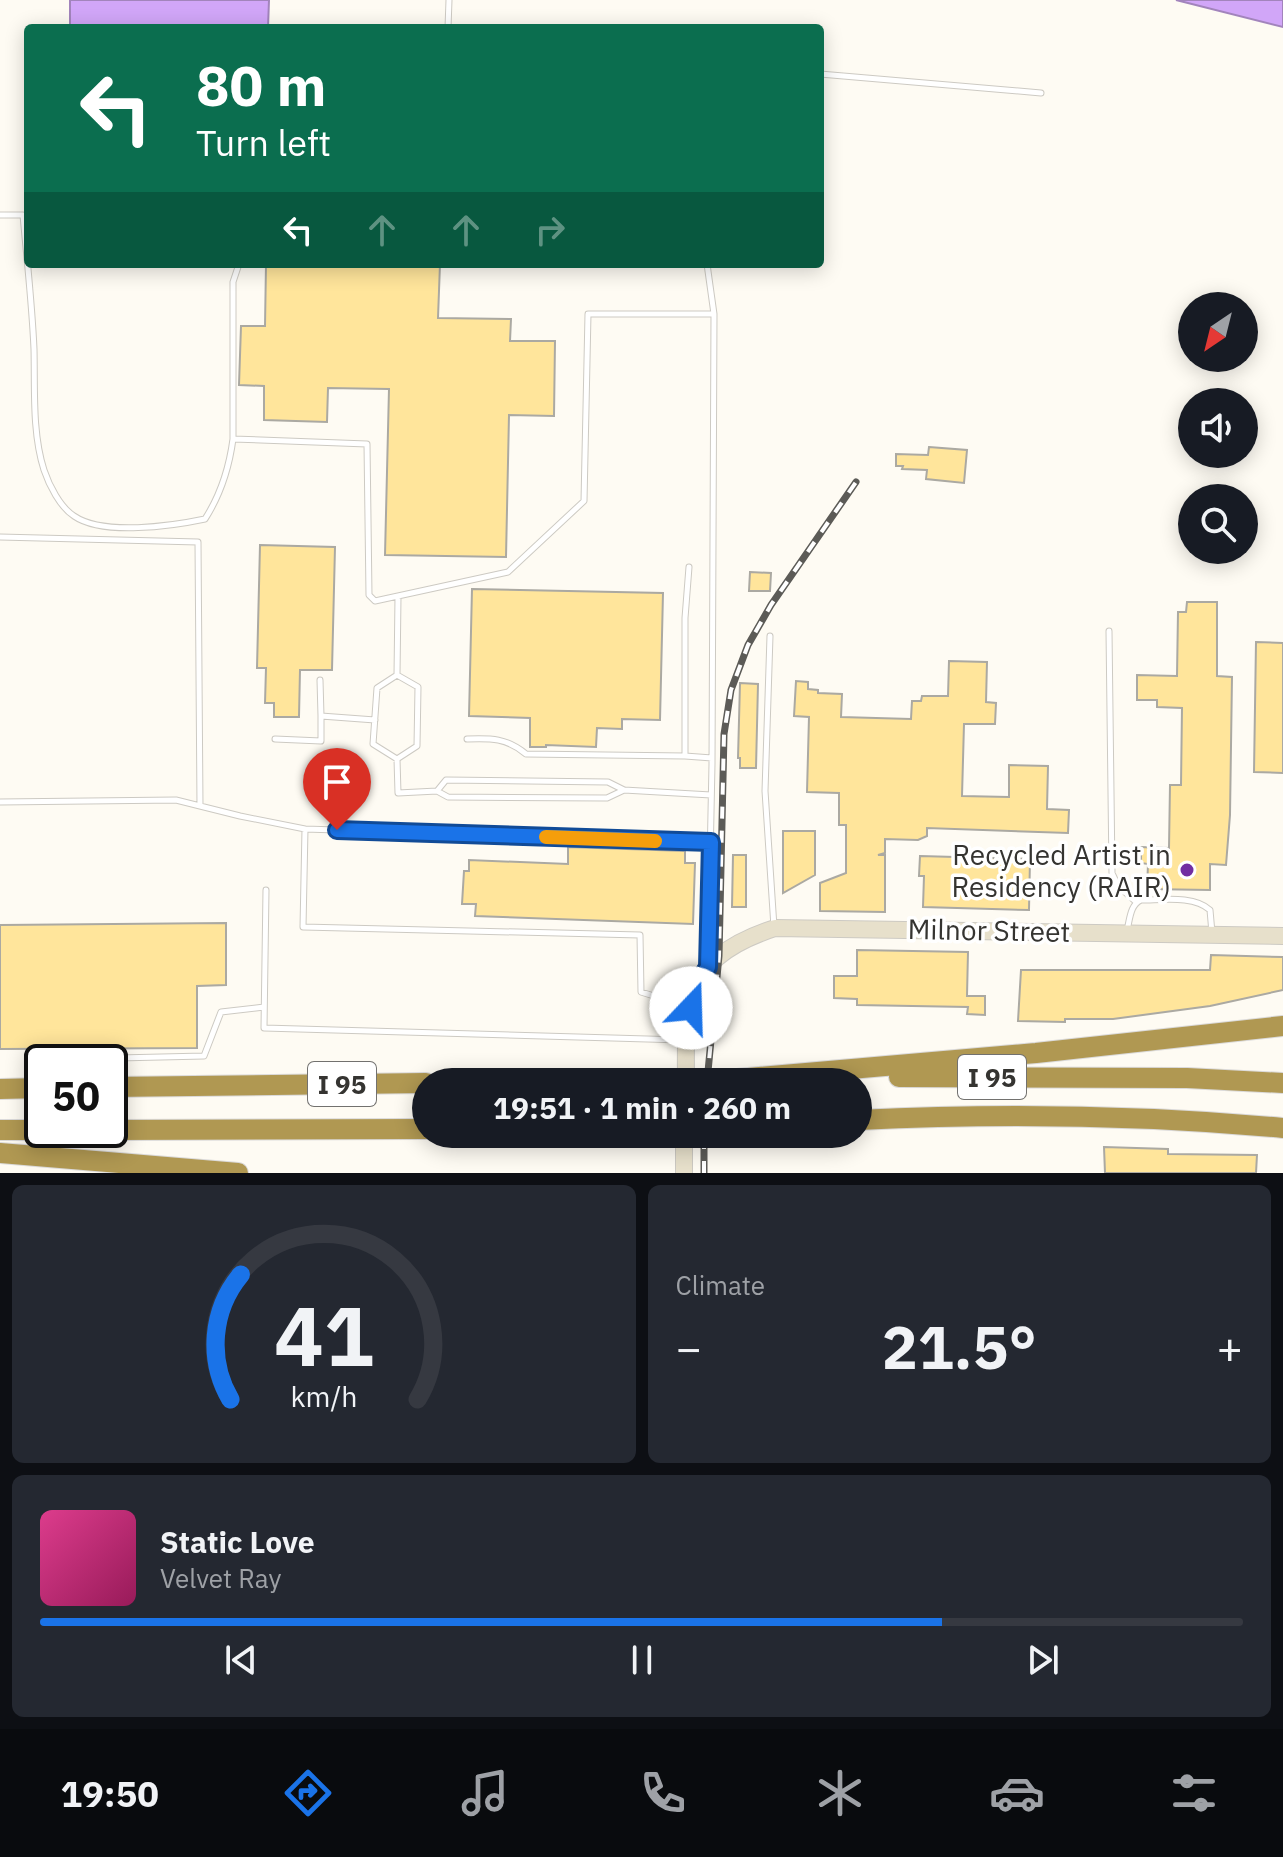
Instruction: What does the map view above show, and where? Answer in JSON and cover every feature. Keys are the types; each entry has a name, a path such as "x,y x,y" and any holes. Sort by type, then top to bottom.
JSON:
{"highway":[{"path":"864,1068 1283,1026"},
{"name":"I 95","path":"872,1078 1187,1078 1283,1083"},
{"name":"I 95","path":"128,1087 412,1083"},
{"path":"0,1089 24,1088"},
{"name":"I 95","path":"872,1120 1114,1117 1199,1120 1283,1128"},
{"name":"I 95","path":"128,1130 412,1129"},
{"path":"0,1130 24,1130"},
{"path":"0,1153 238,1173"}],"main road":[{"name":"Milnor Street","path":"708,967 741,941 775,928 1283,936"},
{"path":"686,1068 694,990 708,967"},
{"path":"684,1148 684,1173"}],"lane":[{"path":"448,24 449,0"},
{"path":"824,74 1041,93"},
{"path":"0,215 23,215 24,227"},
{"path":"28,268 37,428 44,470 60,502 74,516 91,523 139,529 170,527 205,519 216,502 230,466 233,439 233,282 238,268"},
{"path":"708,268 714,314 708,967"},
{"path":"233,439 367,444 369,595 375,601 508,572 584,501 588,314 714,314"},
{"path":"0,537 198,542 200,806"},
{"path":"685,756 685,618 689,567"},
{"path":"397,675 398,597"},
{"path":"1109,631 1112,873 1118,886 1136,902"},
{"path":"770,636 765,791 775,928"},
{"path":"397,675 377,688 373,744 397,759"},
{"path":"397,675 418,687 417,746 397,759"},
{"path":"275,739 321,741 320,680"},
{"path":"321,716 375,720"},
{"path":"467,739 495,738 514,744 526,754 712,758"},
{"path":"397,759 398,793 437,791 448,797 607,798 624,790"},
{"path":"437,791 446,780 608,782 624,790 711,795"},
{"path":"0,802 176,800 305,829 711,842"},
{"path":"305,829 303,927 640,935 641,992 691,1008"},
{"path":"266,890 264,1028 687,1040"},
{"path":"1136,902 1191,901 1203,904 1210,910 1211,934"},
{"path":"1127,932 1136,902"},
{"path":"128,1058 204,1056 221,1012 264,1007"}],"shaded area":[{"path":"70,0 269,0 268,24 70,24"},
{"path":"1176,0 1283,0 1283,27"}],"building":[{"path":"266,268 440,268 438,318 511,319 510,341 555,341 554,416 509,415 506,557 385,555 389,389 328,388 327,422 264,420 264,386 239,385 241,326 265,326"},
{"path":"929,447 967,450 964,483 926,479 927,470 896,466 896,454 928,455"},
{"path":"260,545 335,547 332,670 300,670 299,717 274,717 274,703 265,703 266,668 257,668"},
{"path":"750,572 771,573 770,591 749,591"},
{"path":"472,589 663,593 660,720 622,719 622,729 597,728 596,747 530,747 530,718 469,716"},
{"path":"1187,602 1217,602 1217,676 1232,677 1230,815 1226,865 1210,864 1210,890 1147,889 1148,864 1141,863 1141,847 1169,848 1170,785 1181,785 1182,708 1157,707 1157,700 1137,700 1137,675 1177,676 1178,612 1186,612"},
{"path":"1256,642 1283,643 1283,773 1254,772"},
{"path":"949,661 987,662 986,702 996,703 995,724 964,724 962,796 1009,797 1009,765 1048,766 1047,809 1069,810 1068,833 927,828 927,836 918,840 885,839 885,853 878,855 885,855 885,912 820,911 820,883 846,873 846,825 839,825 839,793 807,792 809,717 794,716 796,681 808,682 808,689 818,690 818,693 842,694 841,717 911,719 912,701 921,701 922,696 948,696"},
{"path":"740,683 758,684 756,768 740,768 738,758"},
{"path":"783,831 815,831 815,875 783,893"},
{"path":"568,847 685,851 685,863 695,863 693,924 475,916 476,904 462,904 464,871 469,871 469,860 568,864"},
{"path":"733,855 746,855 746,907 732,907"},
{"path":"920,856 1030,859 1029,910 923,907 924,876 919,876"},
{"path":"226,923 226,985 197,986 197,1048 128,1048 128,1044 24,1044 24,1049 0,1049 0,925"},
{"path":"857,950 968,952 967,996 985,996 985,1015 967,1014 968,1007 857,1005 857,999 834,998 834,976 857,976"},
{"path":"1211,955 1283,957 1283,990 1210,1006 1113,1019 1018,1021 1021,970 1210,970"},
{"path":"1104,1147 1168,1149 1168,1154 1257,1155 1256,1173 1105,1173"}],"railway":[{"path":"708,1068 719,956 724,734 731,690 748,645 771,605 856,482"},
{"path":"704,1148 704,1173"}],"slow traffic":[{"path":"546,837 655,841"}],"place":[{"name":"Recycled Artist in Residency (RAIR)","path":"1187,870"}],"route":[{"path":"337,830 711,842 708,967 694,990 691,1008"}]}
